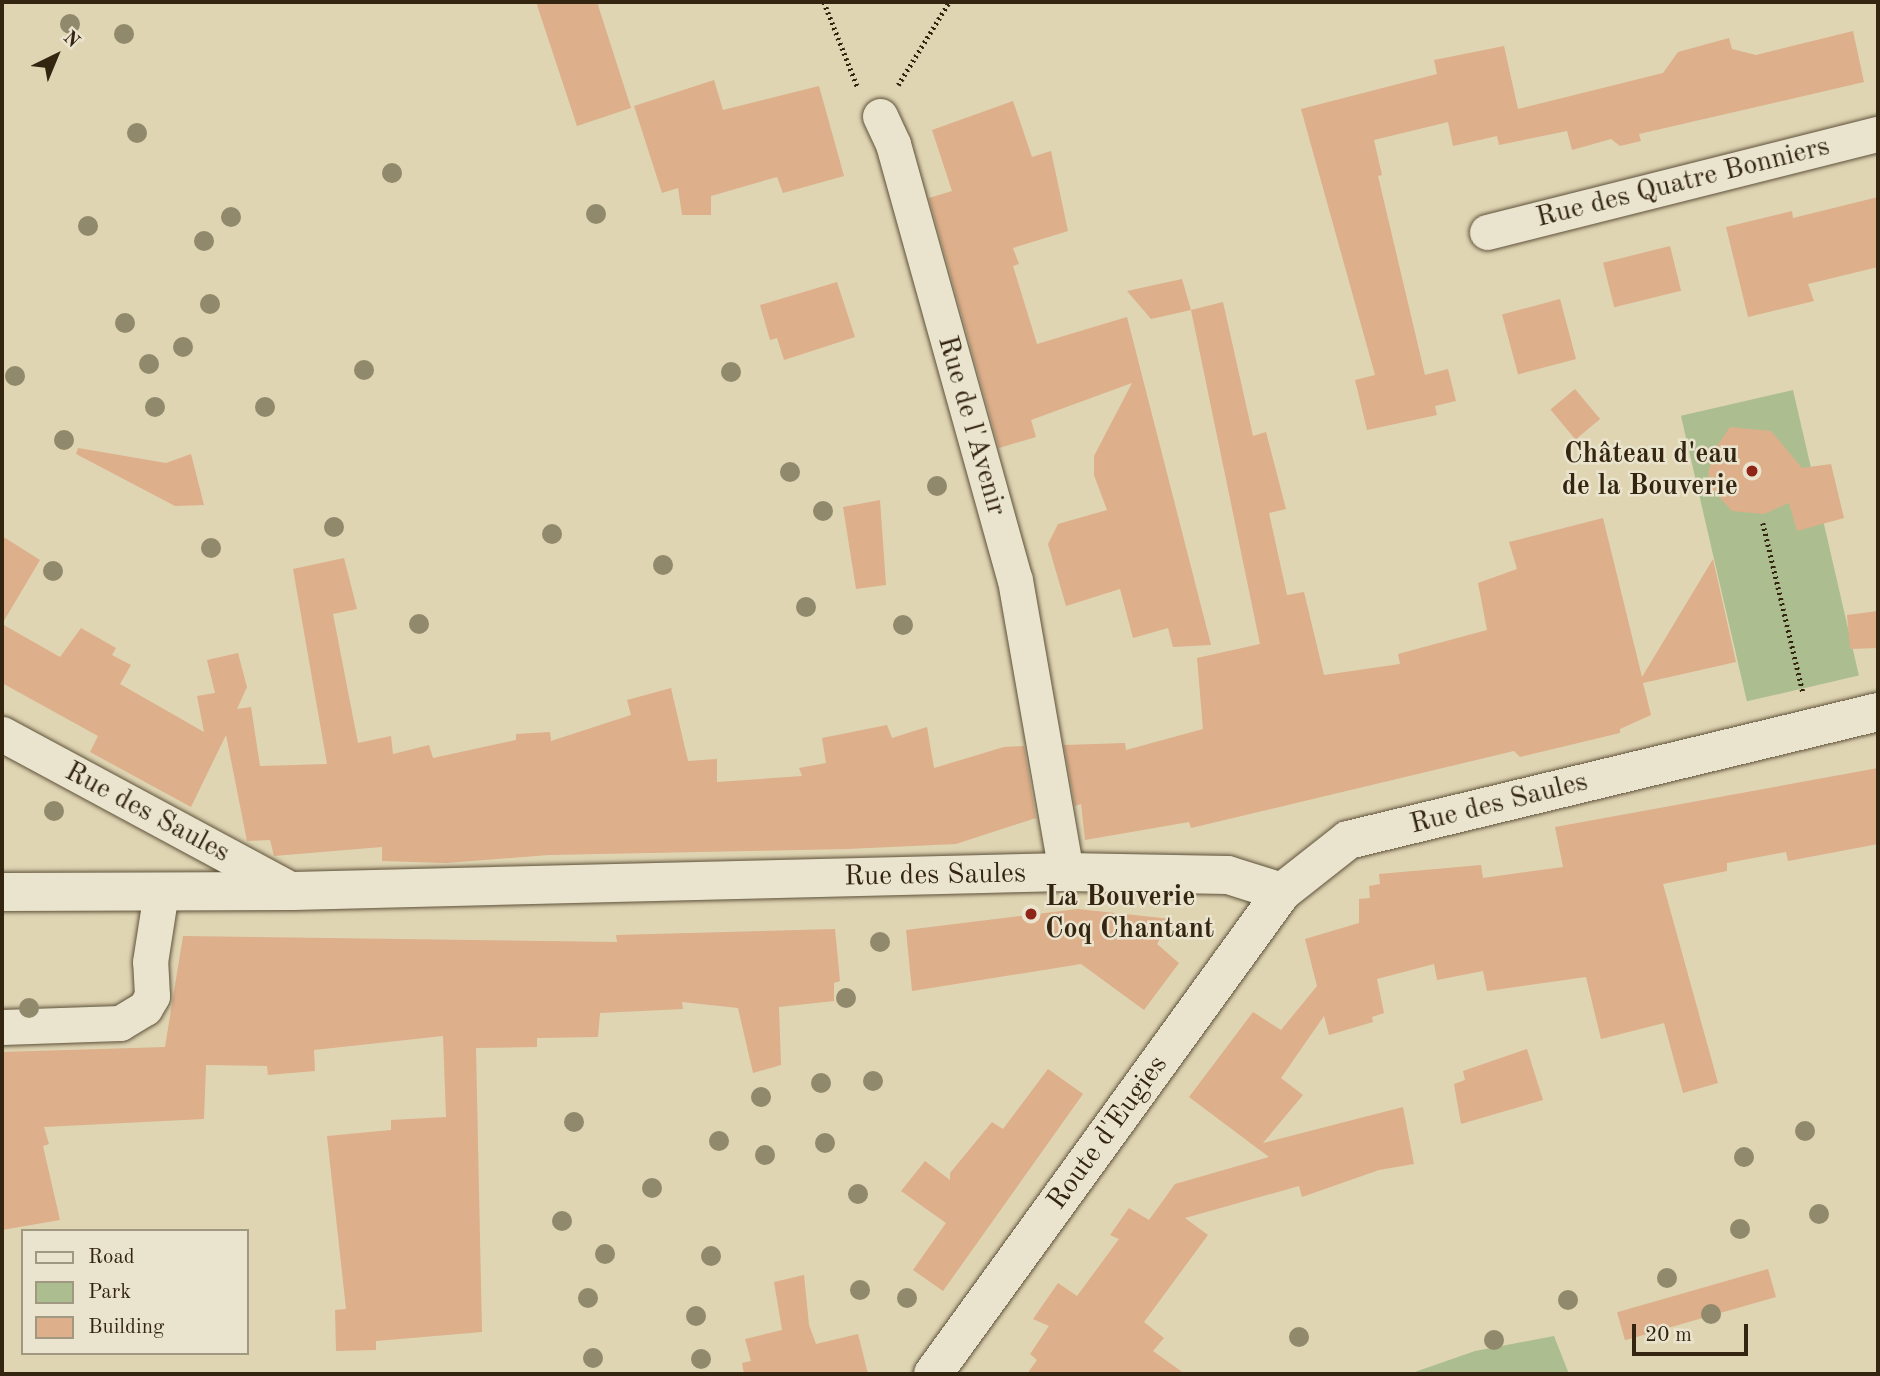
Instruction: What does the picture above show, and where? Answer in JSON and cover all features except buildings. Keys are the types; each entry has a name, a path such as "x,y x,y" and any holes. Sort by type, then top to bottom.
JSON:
{"street":[{"name":"Rue de l'Avenir","path":"880,116 893,144 1015,580 1066,872"},
{"name":"Rue des Quatre Bonniers","path":"1487,232 1878,134"},
{"name":"Rue des Saules","path":"2,892 293,891 1066,872 1228,875 1282,892 1348,840 1878,712"},
{"name":"Rue des Saules","path":"2,734 293,891"},
{"path":"2,1027 120,1023 145,1008 152,996 150,962 161,892"},
{"name":"Route d'Eugies","path":"933,1374 1282,892"}],"path":[{"path":"824,2 858,88 880,116 949,2"},
{"path":"1763,523 1800,684"}],"green space":[{"path":"1793,390 1859,675 1747,701 1681,416"},
{"path":"1554,1336 1569,1374 1409,1374 1475,1351"}],"place":[{"name":"Château d'eau de la Bouverie","path":"1752,471"},
{"name":"La Bouverie Coq Chantant","path":"1031,914"}]}
